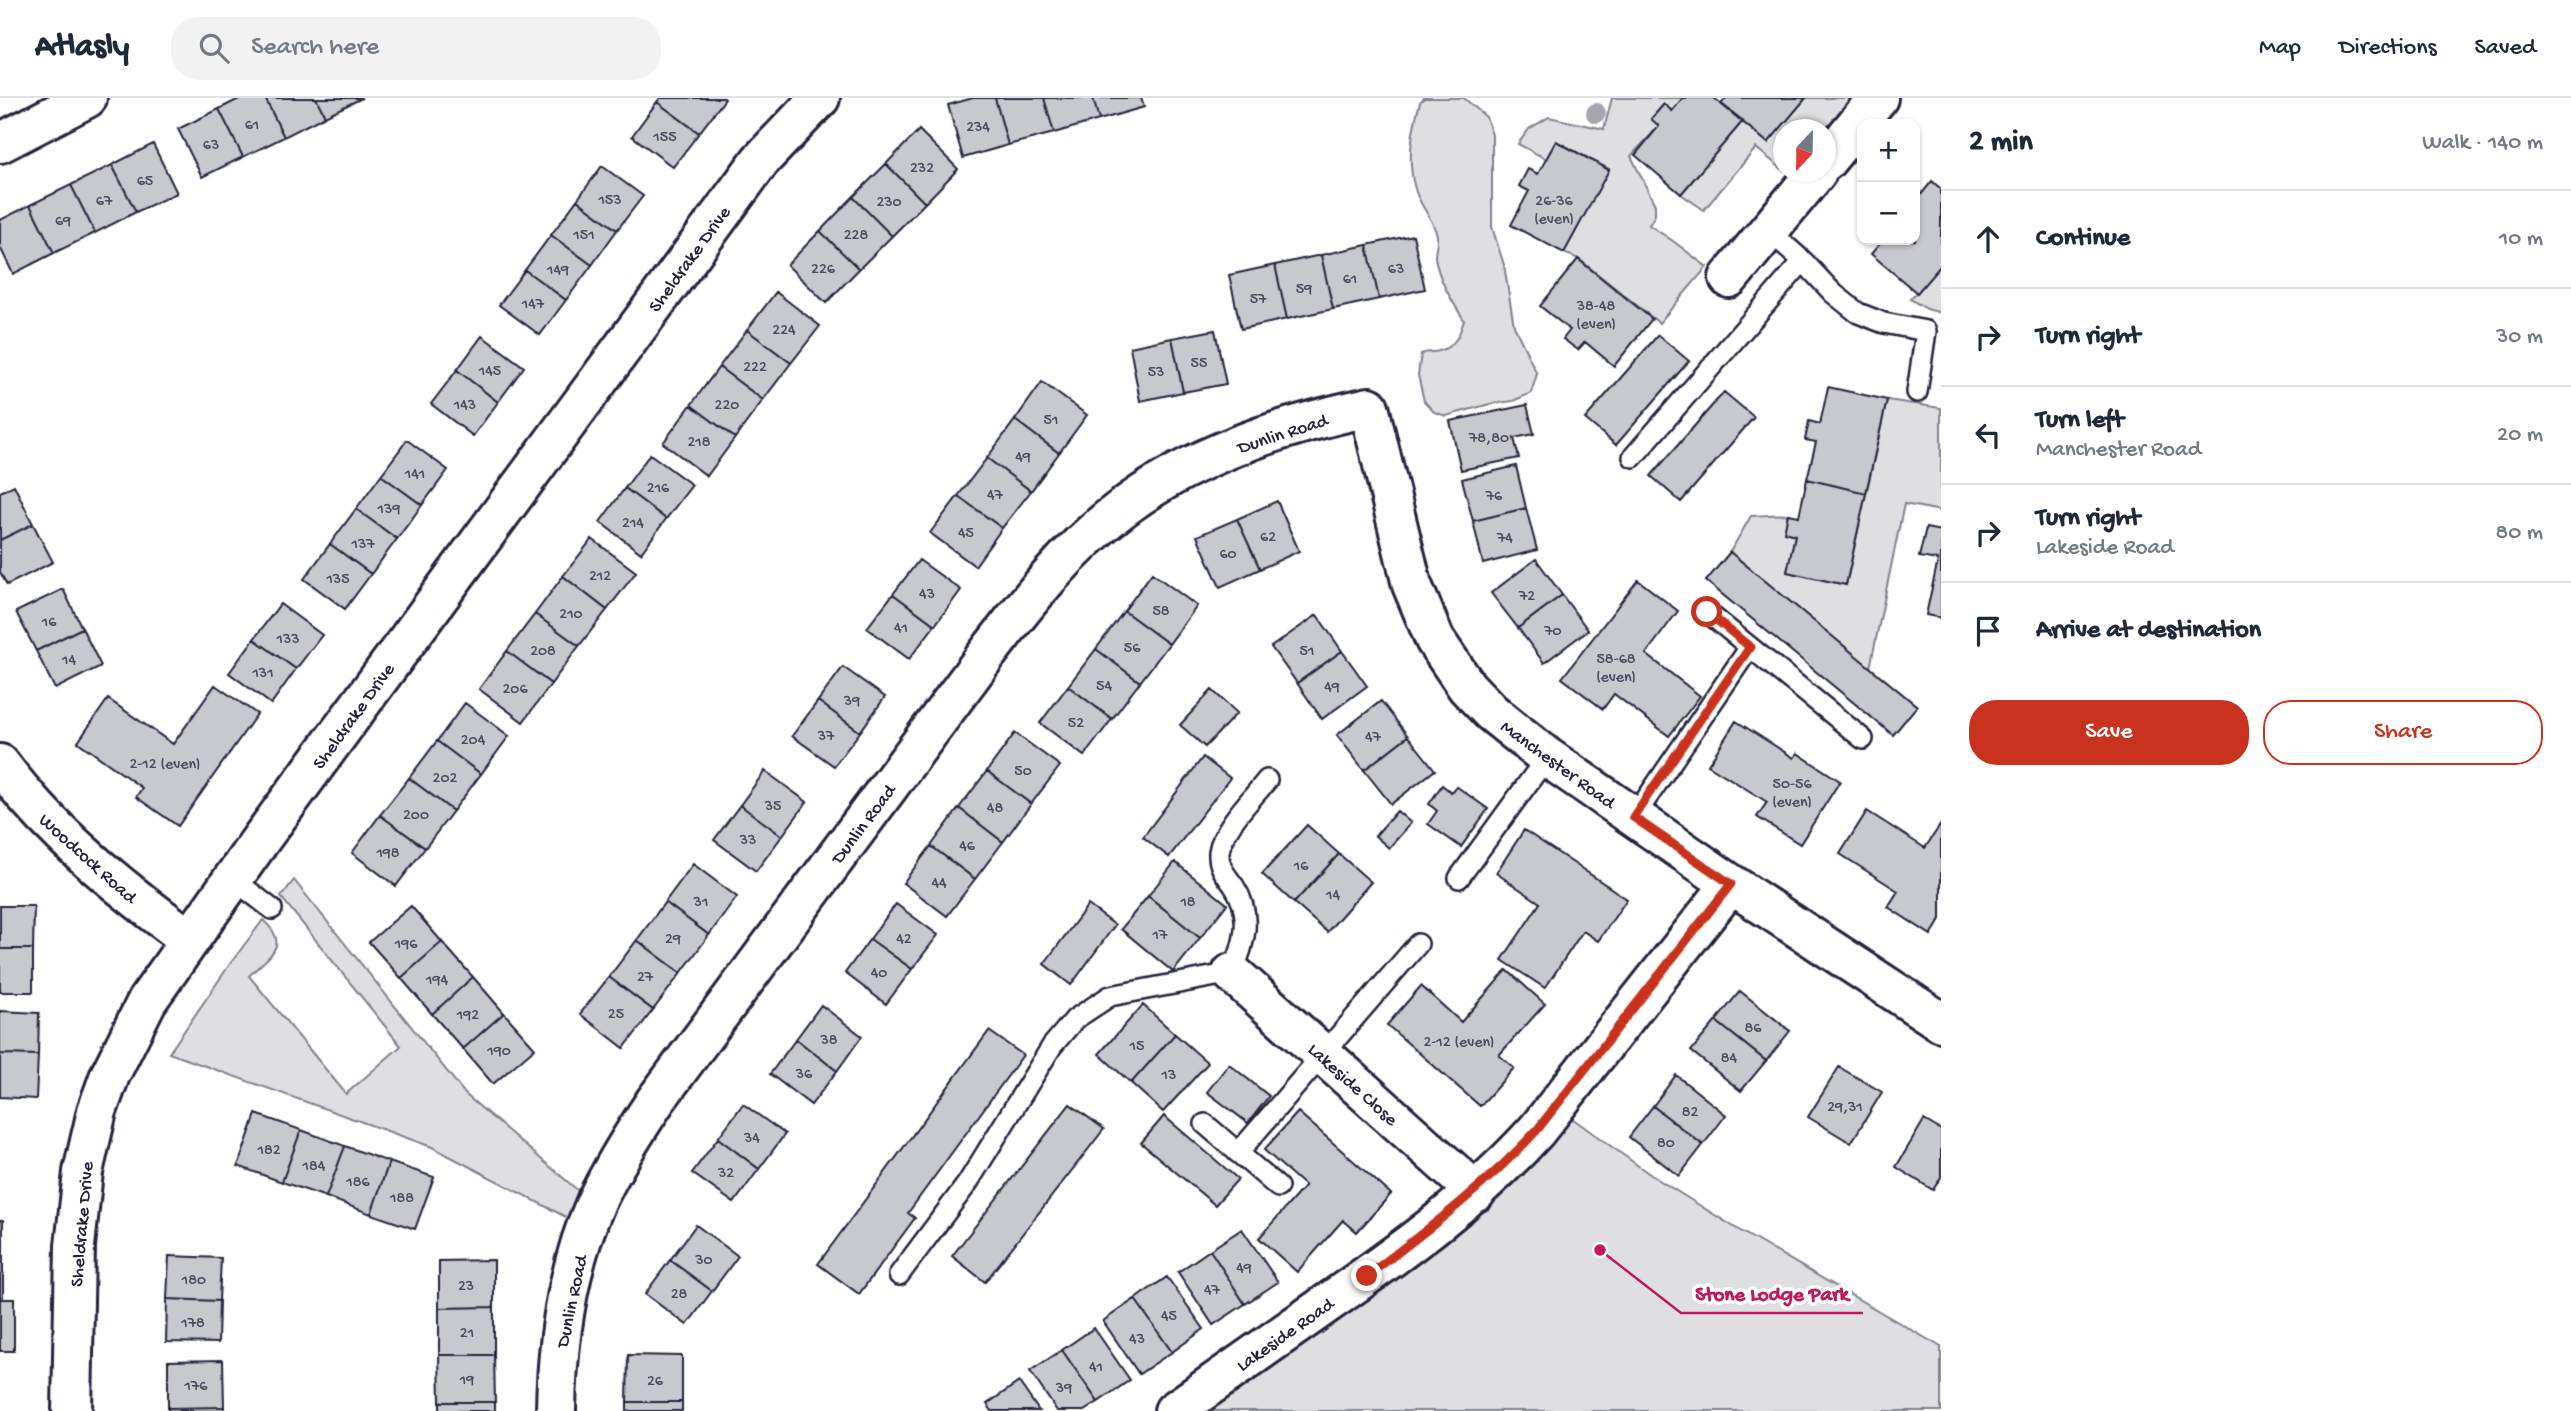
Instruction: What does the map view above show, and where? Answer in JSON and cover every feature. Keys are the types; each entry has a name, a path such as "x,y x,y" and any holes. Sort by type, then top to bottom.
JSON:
{"street":[{"path":"0,143 87,98"},
{"name":"Sheldrake Drive","path":"72,1411 75,1246 83,1172 102,1099 127,1038 147,1001 233,878 760,160 820,98"},
{"path":"1836,148 1878,98"},
{"path":"1729,278 1808,182"},
{"name":"Manchester Road","path":"1369,407 1412,586 1435,640 1458,676 1491,712 1547,757 1633,817 1941,1022"},
{"name":"Dunlin Road","path":"556,1411 556,1371 569,1292 587,1228 612,1170 656,1100 1036,591 1118,511 1167,480 1242,443 1283,429 1369,407"},
{"name":"Woodcock Road","path":"0,764 25,797 68,841 128,893 189,939"},
{"name":"Lakeside Road","path":"1174,1411 1367,1276 1476,1192 1510,1160 1537,1130 1731,884"},
{"name":"Lakeside Close","path":"1232,974 1476,1192"}],"lane":[{"path":"1768,230 1804,261 1833,293 1858,313 1884,323 1926,331 1917,392"},
{"path":"1633,457 1804,261"},
{"path":"1707,612 1863,739"},
{"path":"1633,817 1750,647"},
{"path":"1459,878 1547,757"},
{"path":"900,1275 967,1184 1052,1046 1075,1018 1110,996 1232,974 1247,924 1240,898 1223,871 1219,854 1225,834 1267,780"},
{"path":"233,878 272,909"},
{"path":"1238,1153 1418,944"},
{"path":"1205,1124 1278,1187"}],"shaded area":[{"path":"1424,98 1464,98 1486,117 1492,135 1492,227 1504,265 1514,326 1537,374 1531,393 1513,401 1446,416 1434,412 1424,401 1418,375 1421,354 1445,349 1453,343 1464,320 1439,273 1435,257 1437,235 1413,181 1413,135 1420,102"},
{"path":"1612,98 1683,98 1672,111 1663,105 1652,118 1659,126 1631,156 1655,205 1655,215 1649,225 1707,267 1659,323 1579,259 1564,253 1609,169 1556,141 1546,159 1518,144 1529,129 1549,117 1604,129"},
{"path":"1806,98 1855,98 1836,121 1788,119"},
{"path":"1743,121 1768,142 1773,136 1773,162 1756,148 1704,210 1681,194"},
{"path":"1941,265 1941,313 1927,309 1910,299"},
{"path":"1887,400 1941,408 1941,511 1904,504 1870,668 1730,552 1751,516 1788,514 1785,532 1795,535 1787,572 1846,585"},
{"path":"294,880 466,1095 595,1205 587,1228 432,1147 169,1053 263,920 272,929 276,944 269,956 249,976 346,1094 401,1046 281,897"},
{"path":"1569,1116 1651,1175 1742,1232 1941,1347 1941,1411 1205,1411"}],"building":[{"path":"241,98 265,98 284,137 243,157 219,109"},
{"path":"265,98 316,98 325,116 284,137"},
{"path":"316,98 362,98 325,116"},
{"path":"660,98 725,99 699,133 657,102"},
{"path":"973,98 995,98 1008,145 963,158 948,105"},
{"path":"995,98 1044,98 1054,133 1008,145"},
{"path":"1044,98 1093,98 1099,120 1054,133"},
{"path":"1093,98 1141,98 1144,107 1099,120"},
{"path":"1683,98 1714,98 1743,121 1681,194 1635,155 1659,126 1651,119 1664,104 1672,111"},
{"path":"1726,98 1806,98 1788,119 1773,119 1773,137 1768,143 1721,104"},
{"path":"657,102 699,133 673,167 632,136"},
{"path":"219,109 243,157 202,177 178,129"},
{"path":"919,130 958,169 925,203 886,164"},
{"path":"1556,141 1609,170 1564,253 1511,225 1529,191 1519,186 1528,169 1538,174"},
{"path":"153,144 177,193 136,212 112,165"},
{"path":"886,164 925,203 892,236 853,197"},
{"path":"112,165 136,212 95,233 71,185"},
{"path":"602,166 643,196 617,230 577,200"},
{"path":"1932,181 1941,189 1941,265 1917,293 1871,254 1879,245 1920,245 1920,196"},
{"path":"71,185 95,233 54,253 30,205"},
{"path":"853,197 892,236 859,269 820,231"},
{"path":"577,200 617,230 592,265 551,235"},
{"path":"30,205 54,253 13,274 0,247 0,220"},
{"path":"820,231 859,269 826,303 787,265"},
{"path":"551,235 592,265 566,300 525,270"},
{"path":"1413,235 1425,289 1379,299 1367,245"},
{"path":"1367,245 1379,299 1333,309 1321,255"},
{"path":"1321,255 1333,309 1287,319 1275,265"},
{"path":"1578,259 1652,319 1614,366 1585,342 1578,350 1563,339 1570,330 1540,306"},
{"path":"1275,265 1287,319 1241,329 1229,275"},
{"path":"525,270 566,300 540,335 499,305"},
{"path":"776,292 820,326 791,363 747,330"},
{"path":"747,330 791,363 763,400 719,367"},
{"path":"1215,330 1226,384 1183,392 1172,338"},
{"path":"1658,335 1689,361 1616,445 1585,419"},
{"path":"482,336 524,367 498,402 457,370"},
{"path":"1172,338 1183,392 1140,401 1130,347"},
{"path":"719,367 763,400 735,438 691,405"},
{"path":"457,370 498,402 473,436 431,404"},
{"path":"1042,382 1087,415 1059,453 1015,420"},
{"path":"1828,387 1887,400 1866,493 1807,479 1816,442 1805,440 1809,421 1820,424"},
{"path":"1724,392 1754,417 1681,502 1651,476"},
{"path":"691,405 735,438 707,476 663,443"},
{"path":"1527,405 1534,434 1514,438 1519,458 1461,470 1450,421"},
{"path":"1015,420 1059,453 1031,491 987,458"},
{"path":"407,440 448,470 422,505 381,475"},
{"path":"650,454 692,485 666,519 625,488"},
{"path":"987,458 1031,491 1002,528 958,496"},
{"path":"1516,466 1526,508 1473,521 1462,479"},
{"path":"381,475 422,505 397,539 356,509"},
{"path":"1807,479 1866,493 1846,585 1787,572 1795,535 1784,532 1788,514 1799,516"},
{"path":"14,485 33,524 0,540 0,492"},
{"path":"625,488 666,519 641,553 600,522"},
{"path":"958,496 1002,528 975,566 930,533"},
{"path":"1277,501 1299,551 1260,569 1237,519"},
{"path":"1526,508 1537,550 1483,564 1473,521"},
{"path":"356,509 397,539 371,574 330,544"},
{"path":"1237,519 1260,569 1220,587 1197,536"},
{"path":"33,524 53,562 7,585 0,572 0,540"},
{"path":"1926,528 1941,531 1941,618 1926,615 1938,560 1919,557"},
{"path":"592,539 636,572 607,610 563,576"},
{"path":"330,544 371,574 345,609 304,579"},
{"path":"1730,552 1917,706 1893,735 1706,581"},
{"path":"1536,559 1562,595 1518,628 1491,593"},
{"path":"919,560 961,590 935,625 893,594"},
{"path":"1152,573 1197,606 1169,644 1124,611"},
{"path":"563,576 607,610 579,646 535,614"},
{"path":"1638,580 1678,611 1646,654 1700,696 1669,736 1614,694 1603,709 1562,678"},
{"path":"63,589 82,628 36,651 16,612"},
{"path":"893,594 935,625 909,659 867,628"},
{"path":"1562,595 1588,630 1544,663 1518,628"},
{"path":"280,604 322,635 296,669 254,639"},
{"path":"1124,611 1169,644 1140,682 1096,649"},
{"path":"535,614 579,646 551,684 507,651"},
{"path":"1317,615 1342,651 1297,683 1271,647"},
{"path":"82,628 101,666 55,689 36,651"},
{"path":"254,639 296,669 271,704 229,673"},
{"path":"1096,649 1140,682 1112,719 1068,686"},
{"path":"507,651 551,684 523,722 479,689"},
{"path":"1342,651 1367,686 1322,719 1297,683"},
{"path":"843,667 885,697 860,732 818,701"},
{"path":"215,685 257,714 178,826 136,797 142,788 78,742 108,699 173,744"},
{"path":"1068,686 1112,719 1084,756 1040,723"},
{"path":"1212,690 1237,713 1205,747 1180,725"},
{"path":"818,701 860,732 834,766 792,736"},
{"path":"1381,701 1408,736 1364,770 1337,735"},
{"path":"465,703 509,736 481,774 437,741"},
{"path":"1736,721 1794,758 1797,753 1840,781 1800,844 1757,817 1767,802 1708,765"},
{"path":"1015,733 1060,766 1031,804 987,771"},
{"path":"1408,736 1435,770 1391,804 1364,770"},
{"path":"437,741 481,774 453,811 409,778"},
{"path":"1203,757 1230,778 1169,857 1143,837"},
{"path":"765,771 807,802 782,836 740,805"},
{"path":"987,771 1031,804 1003,842 959,808"},
{"path":"409,778 453,811 425,848 380,815"},
{"path":"1442,785 1451,792 1456,786 1488,809 1461,847 1428,824 1437,811 1429,804"},
{"path":"740,805 782,836 756,871 714,840"},
{"path":"959,808 1003,842 975,879 931,846"},
{"path":"1397,811 1411,823 1389,848 1375,836"},
{"path":"1867,811 1925,848 1941,824 1941,919 1931,935 1888,907 1898,891 1840,854"},
{"path":"380,815 425,848 396,886 352,853"},
{"path":"1307,825 1339,854 1294,903 1262,874"},
{"path":"1524,830 1627,899 1598,941 1583,931 1545,988 1502,960 1540,903 1496,873"},
{"path":"931,846 975,879 947,916 903,883"},
{"path":"1339,854 1371,882 1327,932 1294,903"},
{"path":"1175,862 1227,904 1200,938 1148,896"},
{"path":"693,864 737,897 709,935 665,902"},
{"path":"1148,896 1200,938 1173,972 1121,929"},
{"path":"665,902 709,935 681,973 637,940"},
{"path":"896,904 938,935 912,969 870,939"},
{"path":"1088,905 1115,925 1071,985 1044,964"},
{"path":"0,906 34,906 33,949 0,949"},
{"path":"411,906 442,942 401,978 369,942"},
{"path":"870,939 912,969 886,1004 845,973"},
{"path":"637,940 681,973 653,1010 609,977"},
{"path":"442,942 473,977 432,1014 401,978"},
{"path":"0,949 33,949 33,992 0,992"},
{"path":"1507,970 1545,1004 1499,1055 1514,1068 1480,1106 1387,1025 1421,986 1461,1022"},
{"path":"473,977 504,1013 463,1049 432,1014"},
{"path":"609,977 653,1010 624,1048 580,1014"},
{"path":"1740,991 1790,1031 1766,1061 1716,1021"},
{"path":"821,1005 862,1036 837,1071 796,1039"},
{"path":"1143,1005 1175,1034 1131,1083 1099,1054"},
{"path":"0,1011 39,1013 38,1055 0,1054"},
{"path":"504,1013 535,1048 493,1084 463,1049"},
{"path":"1716,1021 1766,1061 1741,1091 1691,1051"},
{"path":"989,1031 1023,1055 908,1213 915,1218 859,1294 818,1264"},
{"path":"1175,1034 1208,1063 1163,1112 1131,1083"},
{"path":"796,1039 837,1071 811,1105 770,1074"},
{"path":"0,1054 38,1055 36,1099 0,1097"},
{"path":"1229,1064 1269,1096 1248,1123 1207,1092"},
{"path":"1839,1067 1882,1092 1851,1143 1808,1117"},
{"path":"1676,1075 1726,1115 1703,1145 1653,1106"},
{"path":"743,1104 785,1134 759,1169 718,1138"},
{"path":"1070,1104 1104,1129 985,1282 952,1256"},
{"path":"1653,1106 1703,1145 1679,1176 1629,1137"},
{"path":"1298,1112 1391,1194 1357,1232 1343,1220 1297,1272 1259,1238 1305,1186 1264,1150"},
{"path":"256,1114 301,1130 282,1182 238,1166"},
{"path":"1164,1116 1238,1179 1215,1205 1141,1143"},
{"path":"1924,1120 1941,1130 1941,1177 1933,1190 1896,1167"},
{"path":"301,1130 345,1146 326,1197 282,1182"},
{"path":"718,1138 759,1169 734,1203 692,1173"},
{"path":"345,1146 389,1162 371,1214 326,1197"},
{"path":"389,1162 434,1177 415,1229 371,1214"},
{"path":"0,1220 3,1220 3,1299 14,1299 14,1351 0,1351"},
{"path":"696,1225 738,1256 712,1291 670,1260"},
{"path":"1242,1229 1278,1282 1245,1304 1210,1250"},
{"path":"1210,1250 1245,1304 1213,1325 1178,1272"},
{"path":"169,1256 221,1258 219,1301 167,1299"},
{"path":"494,1260 494,1307 439,1308 439,1261"},
{"path":"670,1260 712,1291 687,1325 645,1294"},
{"path":"1167,1277 1204,1329 1172,1352 1135,1299"},
{"path":"167,1299 219,1301 218,1343 166,1342"},
{"path":"1135,1299 1172,1352 1139,1374 1103,1321"},
{"path":"494,1307 494,1355 439,1355 439,1308"},
{"path":"1094,1328 1130,1380 1098,1402 1062,1350"},
{"path":"1062,1350 1098,1402 1084,1411 1057,1411 1030,1371"},
{"path":"439,1355 494,1355 495,1402 440,1402"},
{"path":"628,1355 682,1356 682,1402 627,1402"},
{"path":"223,1360 224,1407 168,1408 168,1361"},
{"path":"1019,1382 1039,1411 992,1411 987,1404"},
{"path":"440,1402 495,1402 495,1411 440,1411"},
{"path":"627,1402 682,1402 682,1411 627,1411"},
{"path":"224,1407 224,1411 168,1411 168,1408"}],"place":[{"name":"Stone Lodge Park","path":"1600,1250"}],"route":[{"path":"1367,1276 1476,1192 1510,1160 1537,1130 1731,884 1633,817 1750,647 1707,612"}]}
